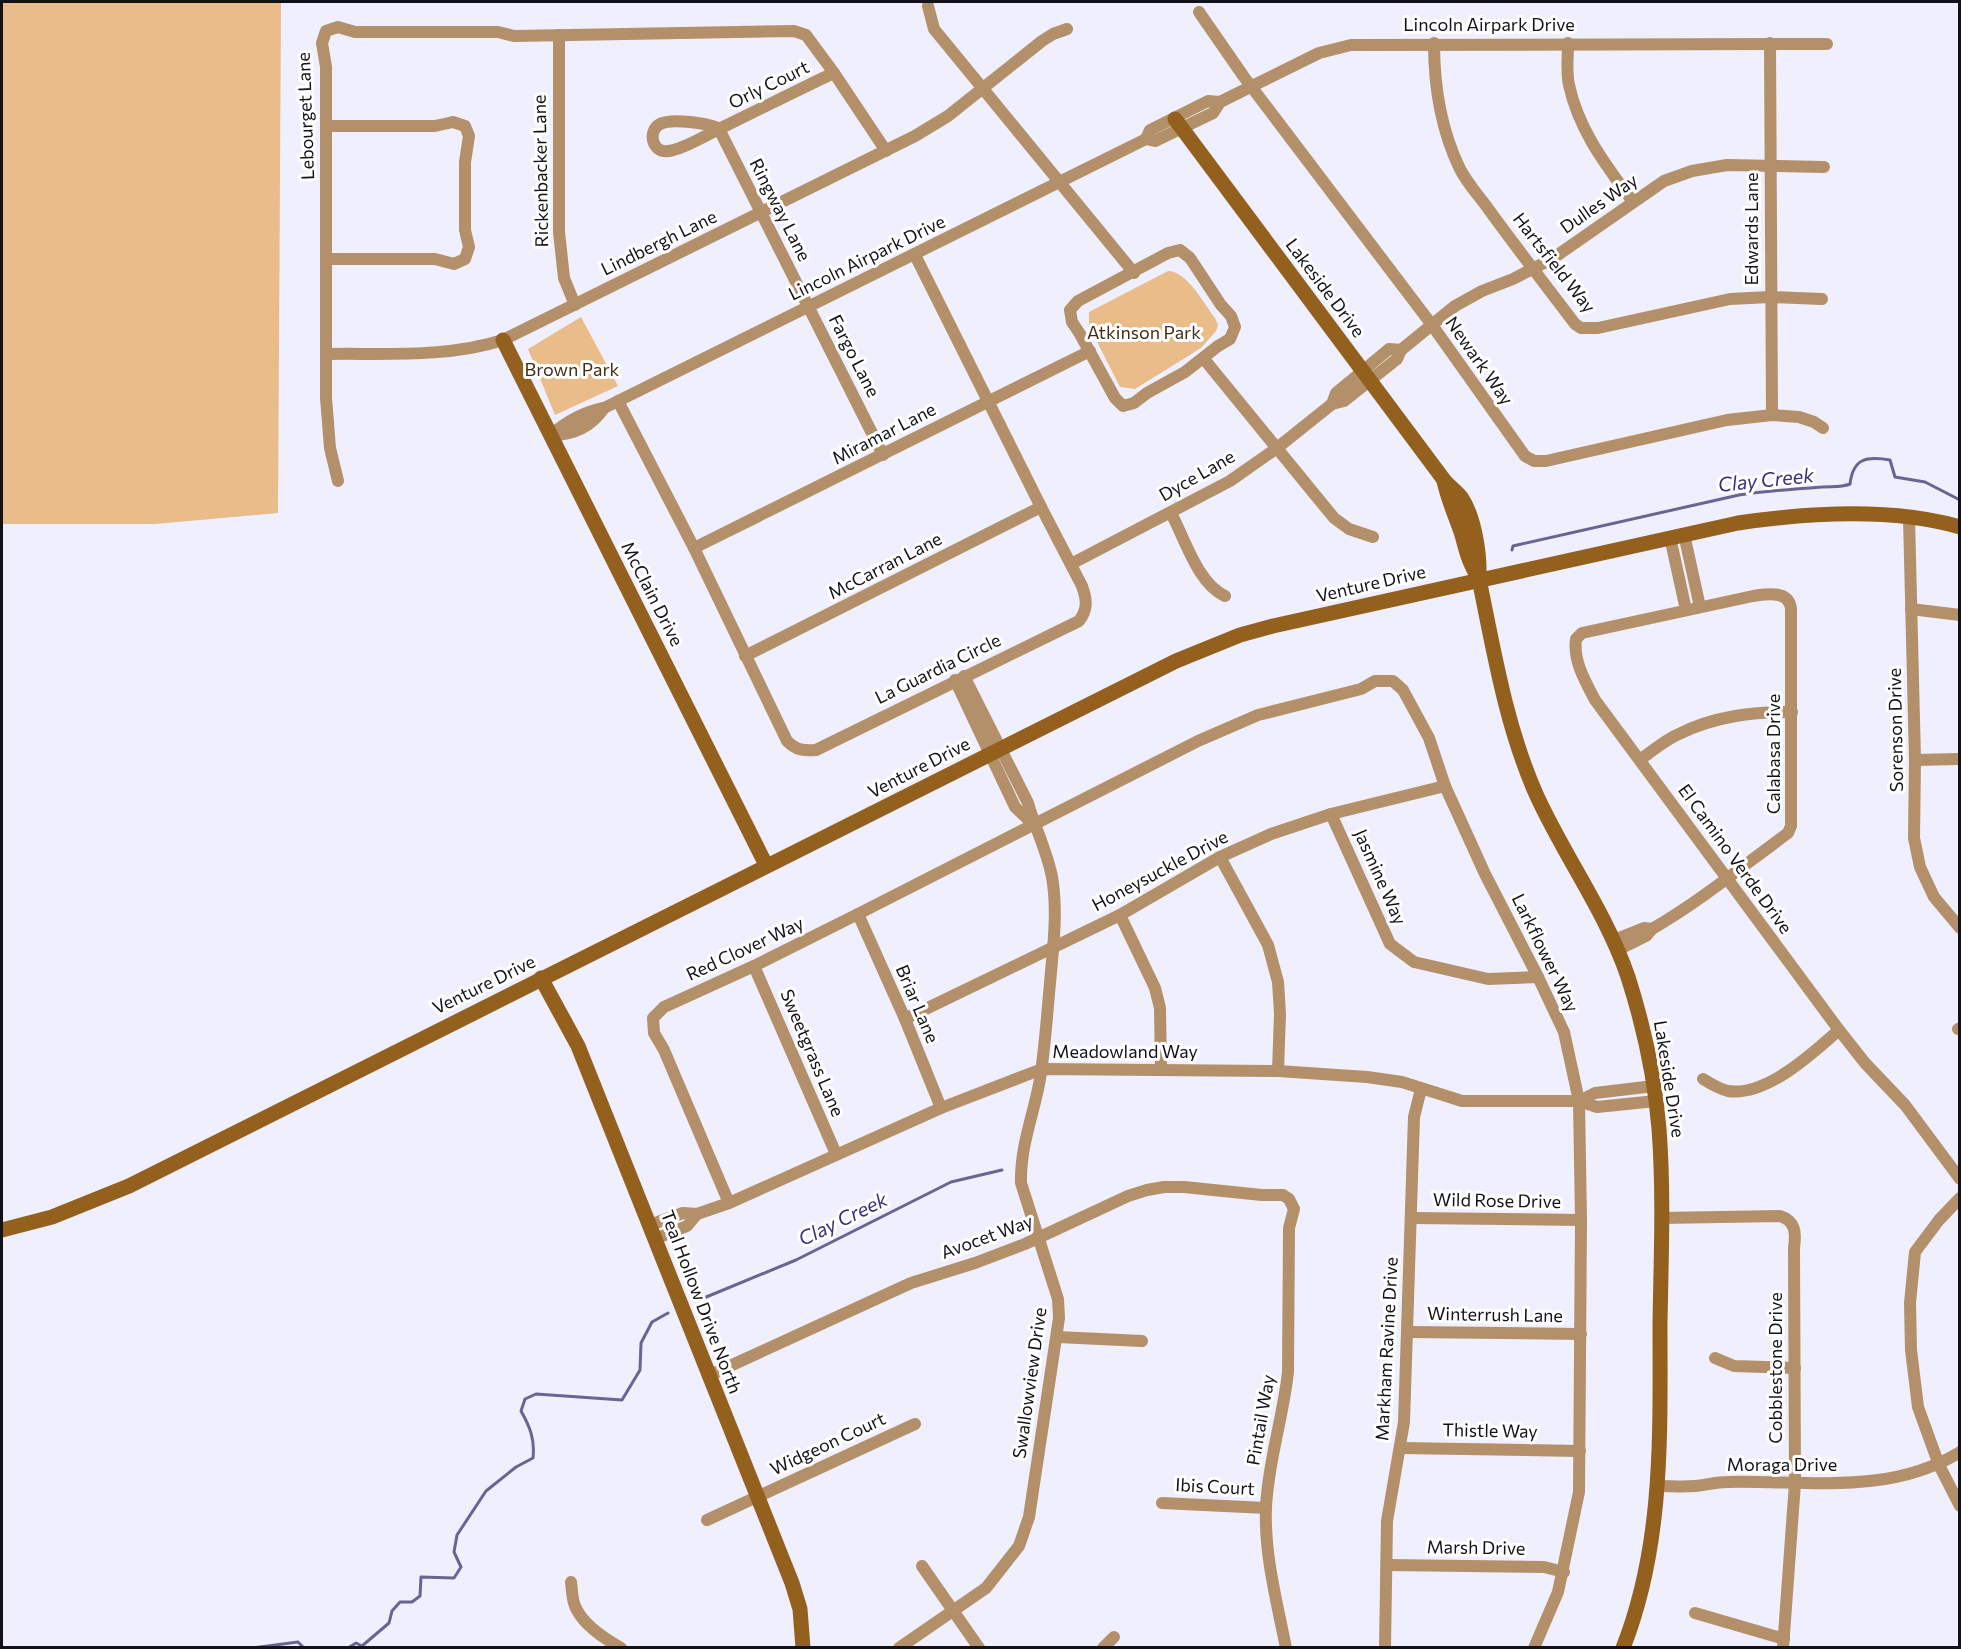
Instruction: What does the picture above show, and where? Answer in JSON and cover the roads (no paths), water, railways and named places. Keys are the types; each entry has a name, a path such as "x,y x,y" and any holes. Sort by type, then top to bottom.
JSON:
{"street":[{"path":"928,6 934,29 1134,273"},
{"name":"Newark Way","path":"1199,12 1432,325 1525,456 1534,461 1546,460 1726,420 1772,415"},
{"name":"Lebourget Lane","path":"338,481 330,448 326,354 326,67 322,43 326,32 338,27 355,32 498,32 514,36 559,35"},
{"name":"Lindbergh Lane","path":"326,354 446,352 484,346 503,340 886,151 948,116 1041,41 1067,29"},
{"path":"559,35 794,31 806,35 886,151"},
{"name":"Rickenbacker Lane","path":"559,35 559,232 564,278 575,305"},
{"name":"Hartsfield Way","path":"1434,44 1440,108 1461,171 1575,324 1581,328 1589,329 1717,301 1770,297 1822,299"},
{"path":"1568,44 1569,84 1584,131 1596,152 1633,202"},
{"name":"Edwards Lane","path":"1770,44 1772,415"},
{"name":"Lincoln Airpark Drive","path":"550,435 561,426 590,411 604,408 1146,139 1150,130 1178,123 1208,101 1220,102 1319,53 1351,45 1827,44"},
{"name":"Orly Court","path":"719,129 703,123 666,122 659,124 652,138 655,147 665,152 674,150 719,129 834,73"},
{"path":"326,126 435,126 453,122 465,126 469,136 465,162 465,230 469,247 465,259 454,264 435,259 326,260"},
{"name":"Lakeside Drive","path":"1178,123 1444,480 1461,498 1480,557 1479,579 1507,712 1526,770 1545,814 1616,945 1640,1016 1655,1093 1659,1131 1661,1218 1658,1486 1645,1578 1623,1647"},
{"name":"Ringway Lane","path":"719,129 808,306"},
{"name":"Dulles Way","path":"1366,375 1389,349 1401,350 1455,306 1552,259 1664,180 1692,171 1726,165 1824,167"},
{"path":"1180,250 1190,258 1221,305 1231,316 1235,327 1230,339 1204,359 1134,403 1123,406 1115,398 1072,322 1070,310 1078,301 1134,273 1168,253 1180,250"},
{"name":"La Guardia Circle","path":"618,401 694,548 787,741 794,749 816,750 1079,621 1084,614 1087,598 915,255"},
{"name":"Fargo Lane","path":"808,306 883,455"},
{"name":"McClain Drive","path":"503,340 766,866"},
{"name":"Miramar Lane","path":"694,548 1090,351"},
{"path":"1204,359 1334,518 1350,529 1373,537"},
{"name":"Dyce Lane","path":"1071,564 1230,481 1277,448 1332,404 1336,393 1366,375"},
{"path":"1772,415 1799,417 1824,428"},
{"name":"McCarran Lane","path":"745,656 1041,507"},
{"path":"1171,513 1203,578 1211,587 1226,596"},
{"name":"Venture Drive","path":"2,1230 52,1217 129,1186 1176,661 1240,635 1479,579 1738,523 1791,517 1865,515 1909,518 1959,527"},
{"name":"Sorenson Drive","path":"1909,518 1916,760 1914,838 1920,867 1934,897 1959,928"},
{"path":"1677,536 1700,607"},
{"path":"1677,536 1686,610"},
{"name":"Calabasa Drive","path":"1616,945 1646,936 1652,929 1727,880 1788,833 1791,826 1790,602 1779,595 1768,594 1700,607"},
{"name":"El Camino Verde Drive","path":"1700,607 1582,633 1576,639 1576,659 1581,672 1595,700 1727,880 1865,1064 1905,1105 1959,1179"},
{"path":"1911,609 1959,615"},
{"name":"Swallowview Drive","path":"899,1647 986,1588 1019,1546 1029,1517 1058,1337 1059,1299 1038,1239 1021,1183 1020,1172 1041,1069 1053,946 1055,904 1052,880 1048,860 1034,825 1015,807 995,751 960,678"},
{"name":"Larkflower Way","path":"1034,825 1198,741 1258,715 1361,689 1375,681 1393,681 1403,690 1429,738 1445,786 1485,874 1564,1032 1579,1101 1581,1220 1579,1492 1564,1572 1558,1592 1534,1647"},
{"path":"1640,760 1677,734 1695,727 1756,713 1792,712"},
{"path":"1916,760 1959,759"},
{"name":"Honeysuckle Drive","path":"905,1019 1120,915 1220,857 1271,834 1331,814 1445,786"},
{"name":"Jasmine Way","path":"1331,814 1390,944 1414,962 1488,979 1538,976"},
{"name":"Red Clover Way","path":"729,1203 664,1050 654,1034 653,1018 664,1007 754,966 1034,825"},
{"path":"1220,857 1268,945 1278,982 1280,1014 1278,1071"},
{"name":"Briar Lane","path":"858,914 905,1019 941,1108"},
{"path":"1120,915 1155,988 1160,1008 1161,1069"},
{"name":"Sweetgrass Lane","path":"754,966 836,1154"},
{"name":"Teal Hollow Drive North","path":"541,978 578,1046 792,1582 800,1609 803,1647"},
{"path":"1703,1079 1729,1091 1751,1090 1784,1073 1839,1030"},
{"name":"Meadowland Way","path":"652,1232 683,1213 697,1214 729,1203 941,1108 1041,1069 1278,1071 1367,1077 1402,1082 1462,1101 1579,1101 1595,1093 1655,1093"},
{"name":"Markham Ravine Drive","path":"1385,1647 1389,1505 1404,1422 1414,1117 1421,1089"},
{"name":"Avocet Way","path":"708,1376 911,1283 975,1263 1038,1239 1128,1196 1164,1187 1283,1195 1289,1199"},
{"path":"1959,1198 1939,1220 1916,1252 1910,1303 1911,1350 1918,1407 1939,1465 1959,1506"},
{"name":"Pintail Way","path":"1286,1647 1267,1548 1266,1508 1269,1475 1286,1396 1288,1372 1290,1228 1294,1209 1289,1199"},
{"name":"Cobblestone Drive","path":"1661,1218 1780,1216 1792,1222 1796,1236 1794,1248 1795,1483 1784,1643"},
{"name":"Wild Rose Drive","path":"1412,1218 1581,1220"},
{"name":"Winterrush Lane","path":"1408,1332 1581,1334"},
{"path":"1058,1337 1142,1341"},
{"path":"1715,1358 1734,1366 1795,1368"},
{"name":"Widgeon Court","path":"708,1520 915,1424"},
{"name":"Thistle Way","path":"1400,1448 1580,1451"},
{"name":"Moraga Drive","path":"1658,1486 1693,1486 1724,1482 1860,1483 1914,1474 1939,1465 1959,1452"},
{"name":"Ibis Court","path":"1162,1503 1266,1508"},
{"name":"Marsh Drive","path":"1387,1565 1544,1567 1564,1572"},
{"path":"922,1566 979,1647"},
{"path":"571,1582 575,1607 581,1615 603,1637 621,1647"},
{"path":"1695,1613 1784,1643"},
{"path":"1103,1647 1114,1637"}],"waterway":[{"name":"Clay Creek","path":"1512,550 1513,546 1739,495 1850,484 1854,469 1858,464 1874,458 1890,460 1895,477 1925,482 1960,500"},
{"name":"Clay Creek","path":"699,1300 796,1260 951,1182 1002,1170"},
{"name":"Clay Creek","path":"348,1648 356,1643 362,1646 389,1623 392,1611 400,1602 412,1602 420,1596 421,1577 454,1578 461,1567 454,1552 457,1535 486,1491 516,1467 533,1458 531,1433 521,1411 525,1399 536,1394 622,1400 640,1370 641,1343 652,1322 668,1313"},
{"name":"Clay Creek","path":"252,1648 298,1642 304,1648"}],"park label":[{"name":"Atkinson Park","path":"1144,333"},
{"name":"Brown Park","path":"572,370"}]}
